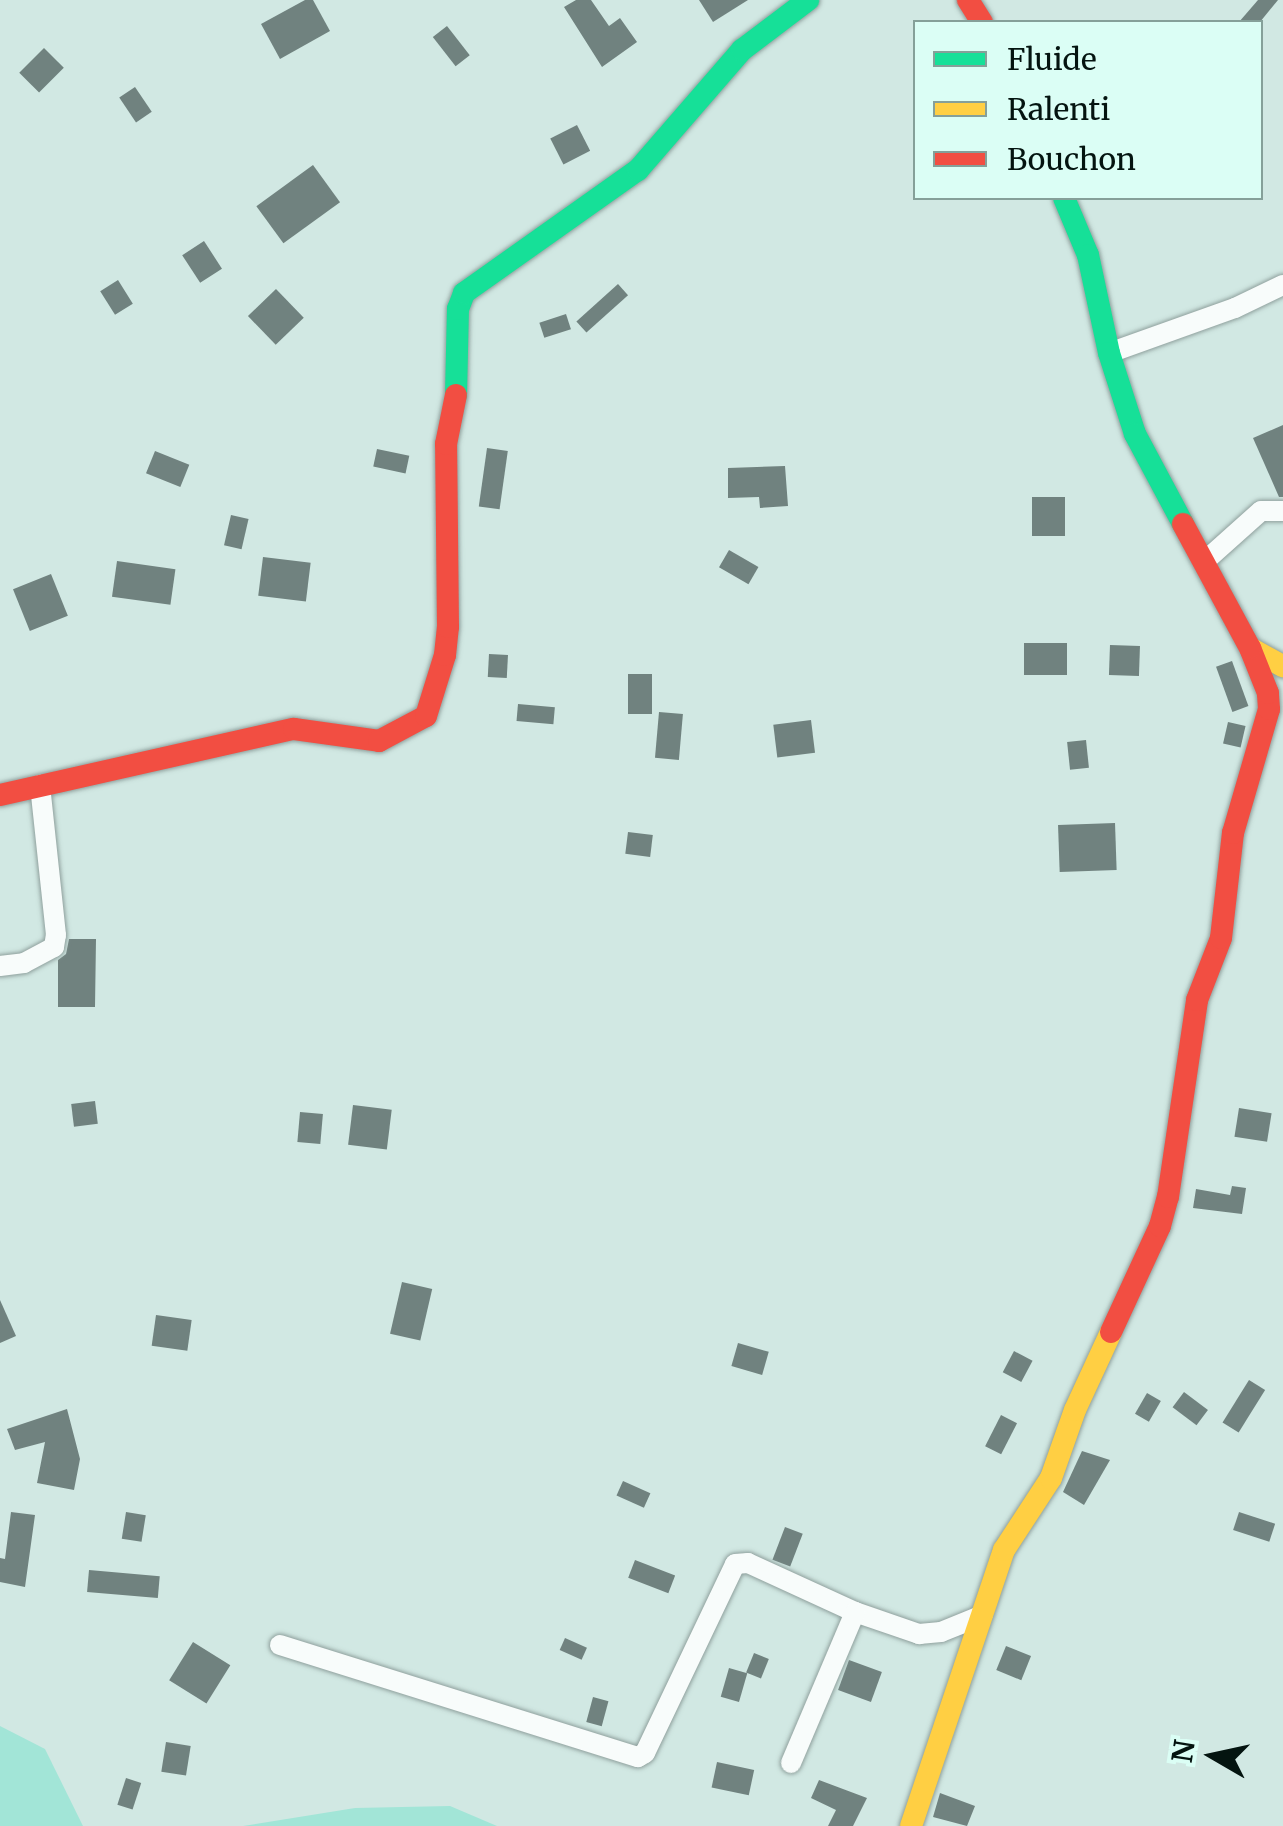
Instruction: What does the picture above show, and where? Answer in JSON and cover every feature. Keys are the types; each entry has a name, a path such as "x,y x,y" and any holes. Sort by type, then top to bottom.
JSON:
{"street":[{"path":"0,794 294,730 379,740 426,716 447,641 446,444 456,390 458,309 464,294 638,170 742,50 808,0"},
{"path":"911,1826 1004,1550 1050,1478 1075,1410 1160,1226 1168,1197 1197,1000 1221,938 1233,833 1243,787 1276,690 1135,434 1110,354 1088,256 1065,200"},
{"path":"1110,354 1235,308 1283,285"},
{"path":"1204,561 1261,511 1283,511"},
{"path":"1250,648 1283,666"},
{"path":"0,966 24,964 54,947 56,935 40,785"},
{"path":"280,1645 638,1756 646,1752 735,1564 748,1563 855,1612 928,1635 983,1615"},
{"path":"791,1762 855,1612"}],"green space":[{"path":"0,1726 45,1749 83,1826 0,1826"},
{"path":"450,1806 497,1826 243,1826 355,1808"}],"building":[{"path":"305,0 313,0 330,31 280,59 261,24"},
{"path":"576,0 591,0 609,26 620,18 637,42 602,67 564,7"},
{"path":"699,0 748,0 713,22"},
{"path":"1258,0 1278,0 1262,20 1241,20"},
{"path":"447,26 470,55 456,66 433,37"},
{"path":"44,48 64,68 39,93 19,73"},
{"path":"135,87 152,112 136,122 119,98"},
{"path":"577,125 590,151 563,164 550,139"},
{"path":"313,165 340,202 283,243 256,206"},
{"path":"204,241 222,269 200,283 182,255"},
{"path":"118,280 133,304 115,315 100,291"},
{"path":"618,284 628,295 586,333 576,321"},
{"path":"276,289 304,318 276,345 248,316"},
{"path":"566,314 571,329 544,338 539,323"},
{"path":"1283,425 1283,497 1279,497 1253,438"},
{"path":"487,448 508,451 500,509 479,506"},
{"path":"377,449 409,456 406,473 373,467"},
{"path":"155,451 189,465 180,487 146,473"},
{"path":"785,466 788,506 760,508 759,497 728,498 728,468"},
{"path":"1032,497 1065,497 1065,536 1032,536"},
{"path":"231,515 249,519 242,549 224,545"},
{"path":"729,550 758,567 748,584 719,567"},
{"path":"263,557 311,563 306,602 258,596"},
{"path":"117,561 175,569 170,605 112,597"},
{"path":"51,574 68,616 30,631 13,589"},
{"path":"1024,643 1067,643 1067,675 1024,675"},
{"path":"1110,645 1140,646 1139,676 1109,675"},
{"path":"489,654 508,655 507,678 488,677"},
{"path":"1232,661 1248,706 1232,712 1216,667"},
{"path":"628,674 652,674 652,714 628,714"},
{"path":"518,704 555,707 553,724 517,721"},
{"path":"659,712 683,714 679,760 655,758"},
{"path":"811,720 815,753 777,757 773,725"},
{"path":"1228,722 1246,726 1241,747 1223,743"},
{"path":"1086,740 1089,768 1070,770 1067,742"},
{"path":"1115,823 1117,870 1060,872 1058,825"},
{"path":"628,832 653,835 650,857 625,854"},
{"path":"69,939 96,939 95,1007 58,1007 58,960 66,954"},
{"path":"95,1101 98,1124 74,1127 71,1104"},
{"path":"353,1105 392,1110 387,1149 348,1145"},
{"path":"1239,1108 1272,1113 1267,1142 1234,1137"},
{"path":"300,1112 323,1114 320,1144 297,1142"},
{"path":"1232,1186 1246,1188 1242,1214 1193,1208 1196,1189 1230,1195"},
{"path":"402,1282 432,1289 420,1341 390,1334"},
{"path":"0,1300 16,1336 0,1343"},
{"path":"156,1315 192,1320 187,1351 152,1346"},
{"path":"738,1343 769,1352 762,1375 731,1366"},
{"path":"1014,1351 1033,1361 1021,1382 1003,1372"},
{"path":"1249,1380 1265,1390 1239,1432 1223,1422"},
{"path":"1184,1392 1208,1410 1197,1425 1173,1407"},
{"path":"1147,1393 1161,1401 1149,1422 1135,1414"},
{"path":"67,1409 80,1459 74,1490 37,1483 45,1442 15,1450 7,1429"},
{"path":"1001,1415 1017,1423 1001,1454 985,1446"},
{"path":"1082,1451 1110,1460 1084,1505 1063,1492"},
{"path":"623,1481 650,1493 644,1508 616,1496"},
{"path":"11,1512 35,1515 25,1587 0,1582 0,1558 5,1559"},
{"path":"126,1512 146,1515 142,1542 122,1539"},
{"path":"1239,1512 1275,1524 1269,1542 1233,1530"},
{"path":"785,1527 803,1534 790,1566 772,1560"},
{"path":"635,1560 675,1575 668,1593 628,1578"},
{"path":"89,1570 160,1576 158,1598 87,1592"},
{"path":"565,1638 587,1648 582,1660 560,1650"},
{"path":"193,1642 230,1665 206,1703 169,1680"},
{"path":"1006,1646 1031,1656 1021,1680 996,1670"},
{"path":"754,1653 769,1659 761,1678 746,1672"},
{"path":"849,1660 882,1672 871,1702 838,1690"},
{"path":"729,1668 747,1673 739,1702 721,1697"},
{"path":"593,1697 608,1701 602,1726 586,1722"},
{"path":"166,1742 191,1746 186,1776 161,1772"},
{"path":"717,1762 754,1770 749,1795 712,1787"},
{"path":"126,1778 141,1783 133,1810 117,1805"},
{"path":"819,1780 867,1798 853,1826 828,1826 836,1810 811,1798"},
{"path":"940,1793 975,1806 967,1826 933,1817"}],"traffic: fast":[{"path":"456,395 458,309 464,293 638,170 742,50 808,0"},
{"path":"1065,200 1088,255 1109,353 1135,434 1183,524"}],"traffic: slow":[{"path":"1250,648 1283,666"},
{"path":"911,1826 1004,1550 1051,1478 1075,1410 1111,1332"}],"traffic: jam":[{"path":"968,0 981,20"},
{"path":"0,795 294,729 379,741 426,716 445,655 448,627 446,444 456,395"},
{"path":"1111,1332 1160,1226 1168,1197 1197,1000 1221,938 1233,833 1269,709 1268,693 1250,648 1183,524"}]}
